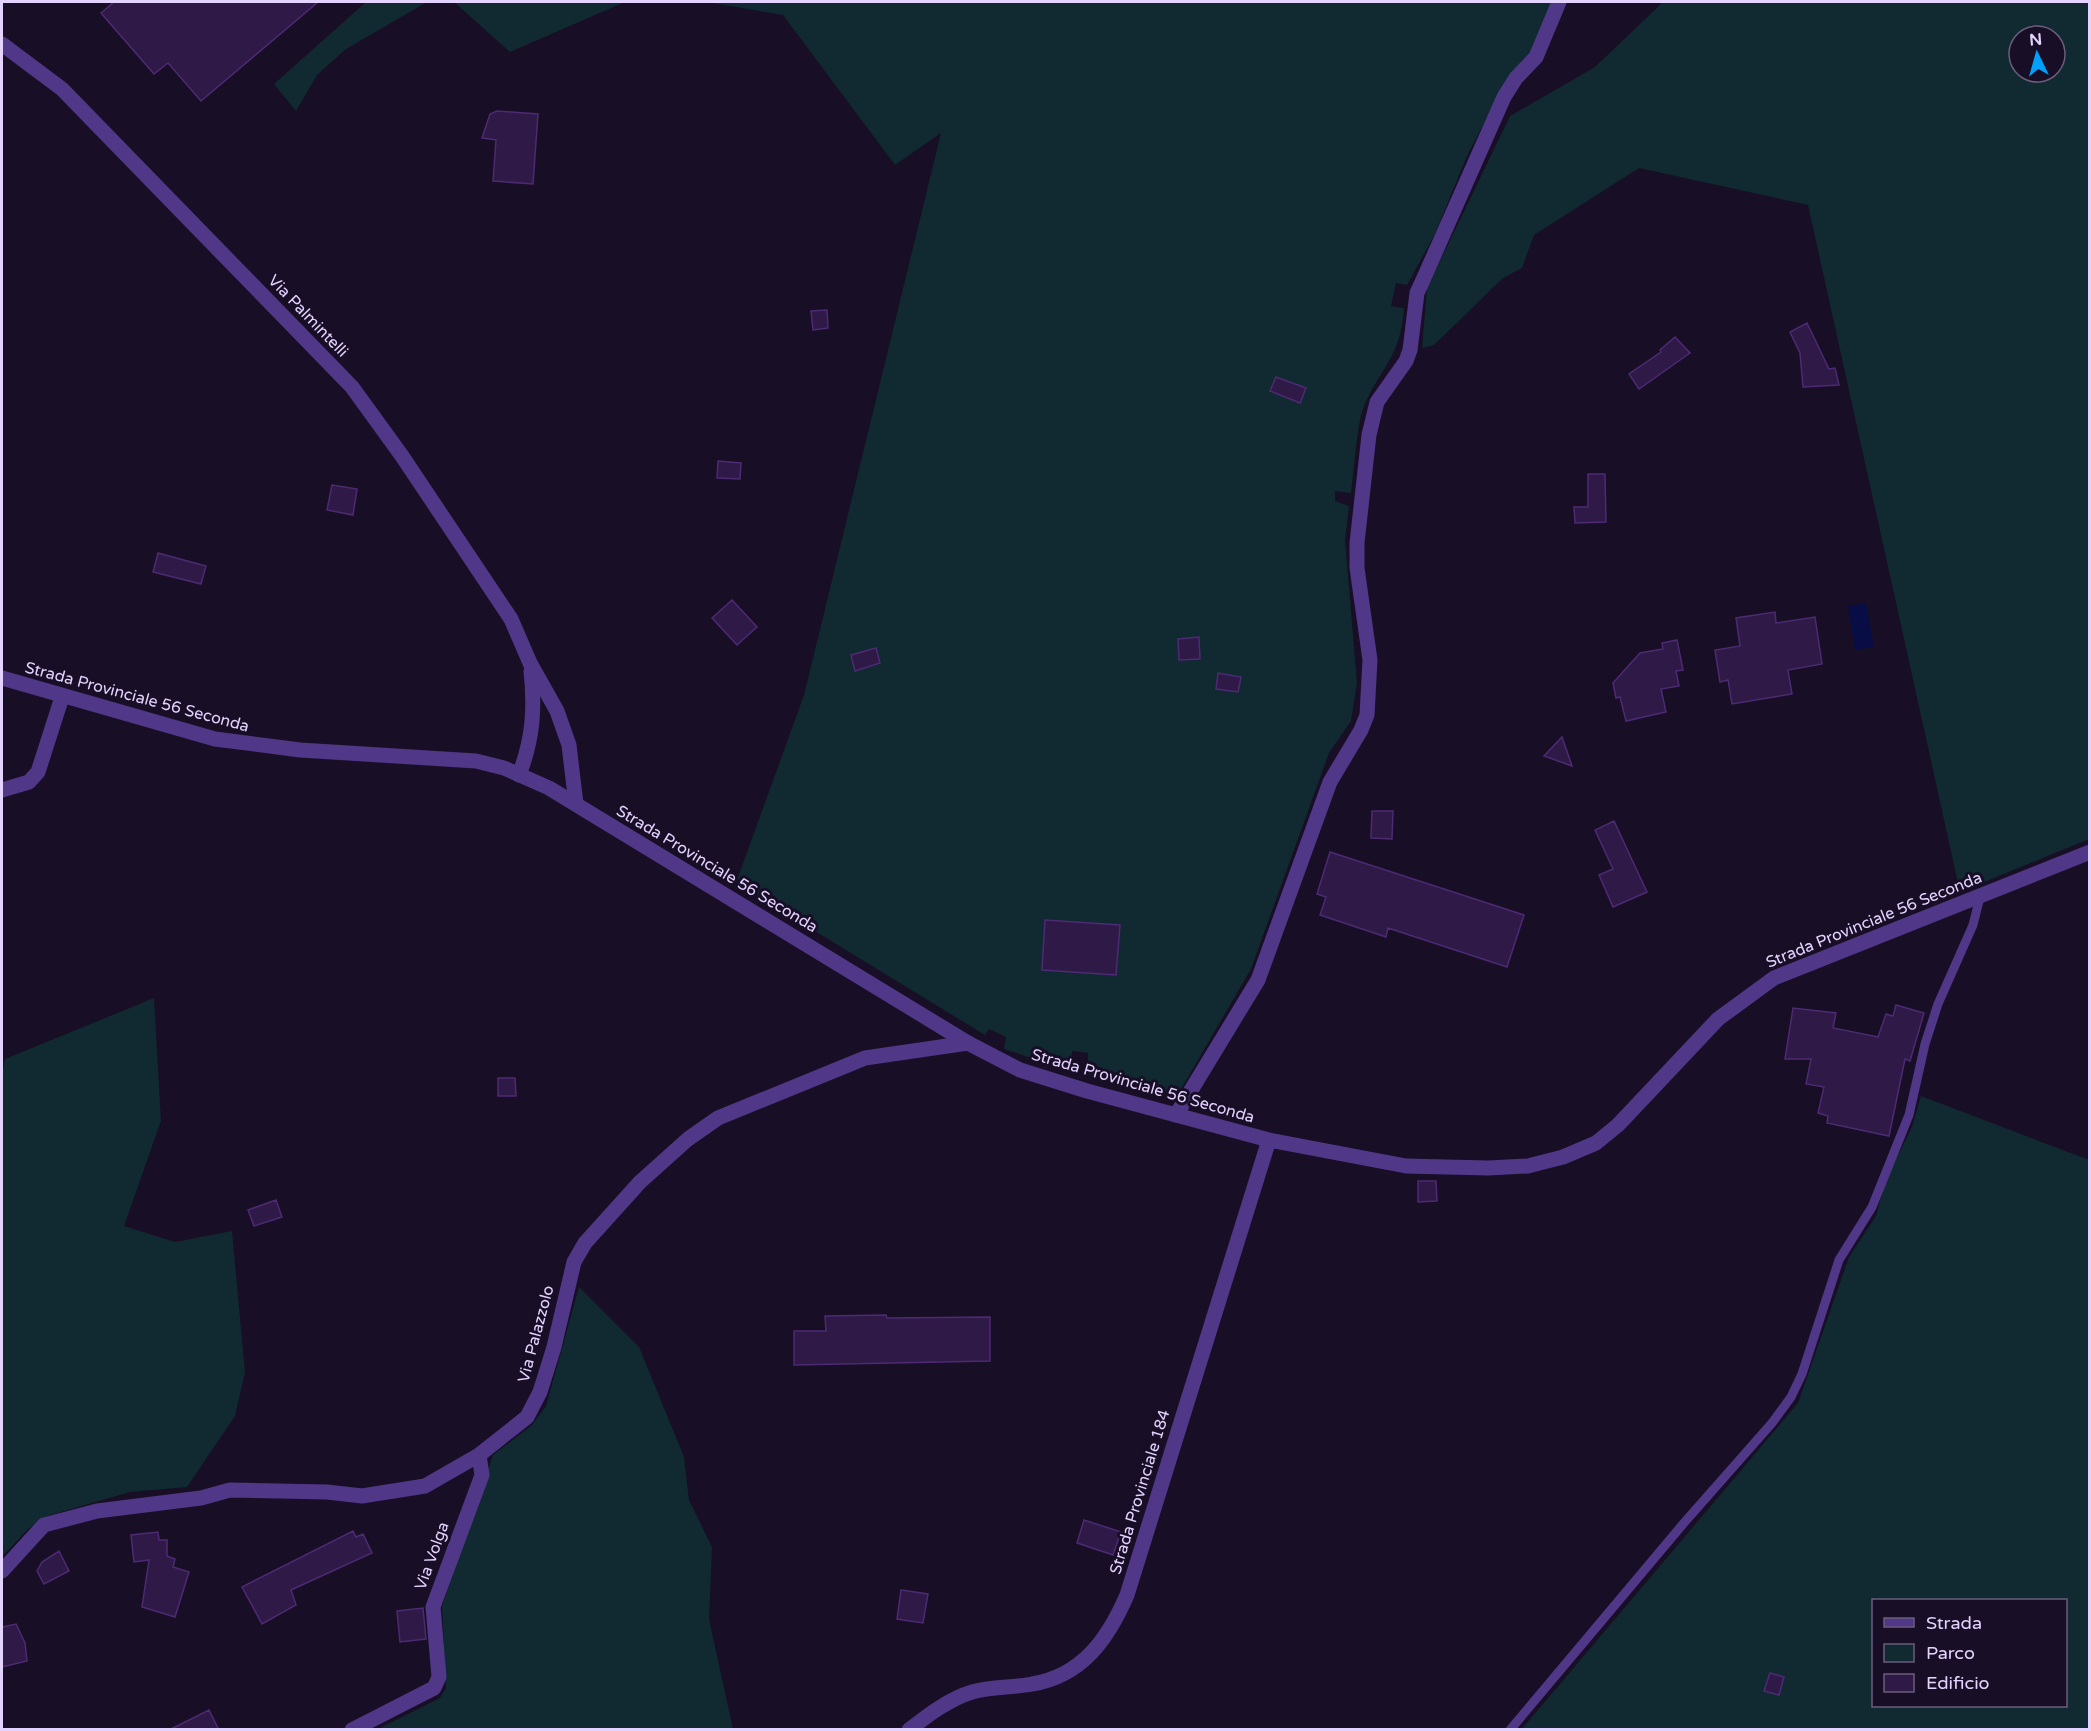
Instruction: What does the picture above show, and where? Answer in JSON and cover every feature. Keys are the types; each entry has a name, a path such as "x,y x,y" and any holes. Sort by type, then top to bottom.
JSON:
{"street":[{"path":"1176,1115 1258,980 1330,782 1361,730 1367,715 1370,660 1357,568 1357,543 1369,435 1377,402 1406,361 1410,350 1418,293 1504,97 1516,78 1536,57 1559,2"},
{"name":"Via Palmintelli","path":"2,44 63,89 352,387 402,456 511,619 530,663"},
{"path":"519,775 533,728 535,703 530,663"},
{"path":"530,663 557,711 569,746 576,804"},
{"name":"Strada Provinciale 56 Seconda","path":"2,678 215,739 260,747 457,759 504,768 576,804 968,1043 1020,1070 1269,1140 1406,1166 1488,1168 1528,1166 1563,1157 1596,1143 1618,1125 1718,1019 1774,978 2090,852"},
{"path":"2,789 29,782 38,772 62,697"},
{"name":"Via Palazzolo","path":"2,1571 44,1525 125,1505 201,1498 230,1490 327,1492 362,1496 425,1486 479,1455 527,1417 540,1392 574,1262 585,1243 640,1182 688,1139 718,1118 865,1058 968,1043"},
{"name":"Strada Provinciale 184","path":"909,1730 930,1714 973,1692 1052,1680 1070,1672 1098,1649 1113,1627 1131,1584 1269,1140"},
{"name":"Via Volga","path":"352,1730 434,1688 439,1677 433,1607 482,1475 479,1455"}],"lane":[{"path":"1510,1730 1683,1524 1772,1423 1791,1397 1802,1374 1839,1260 1872,1207 1909,1115 1925,1044 1938,1004 1973,925 1980,897"}],"green space":[{"path":"366,2 427,2 346,49 317,75 296,111 274,84"},
{"path":"454,2 625,2 510,52"},
{"path":"707,2 1553,2 1530,54 1510,74 1467,156 1434,236 1407,285 1396,283 1391,306 1404,308 1399,339 1364,406 1351,493 1335,491 1335,501 1349,506 1345,540 1357,683 1351,721 1329,753 1251,969 1177,1096 1088,1075 1088,1053 1072,1051 1071,1071 1004,1049 1006,1037 989,1029 985,1035 736,883 804,695 941,133 895,165 783,15"},
{"path":"1663,2 2089,2 2089,839 1960,892 1808,205 1639,168 1534,235 1522,268 1503,278 1434,345 1422,348 1427,288 1510,116 1595,67"},
{"path":"154,998 161,1121 124,1226 175,1242 232,1231 245,1372 235,1416 187,1487 130,1492 47,1516 28,1529 2,1557 2,1074 5,1059"},
{"path":"1921,1096 2089,1160 2089,1729 1521,1730 1798,1403 1849,1257 1876,1216 1886,1179 1912,1127"},
{"path":"579,1287 639,1347 684,1457 689,1500 712,1547 709,1619 733,1729 376,1730 440,1698 446,1688 442,1607 493,1455 532,1425 546,1406"}],"shaded area":[{"path":"1866,603 1874,647 1855,650 1848,606"}],"building":[{"path":"114,2 318,2 201,101 168,63 154,74 101,13"},
{"path":"497,111 538,114 533,184 493,181 496,140 482,138 490,114"},
{"path":"827,310 828,328 813,330 811,311"},
{"path":"1807,323 1829,369 1835,368 1839,385 1803,387 1800,353 1790,332"},
{"path":"1675,337 1690,353 1639,389 1629,374 1661,352 1660,350"},
{"path":"1276,377 1306,388 1300,403 1270,391"},
{"path":"718,461 741,463 740,479 717,478"},
{"path":"1588,474 1605,474 1606,522 1575,523 1574,507 1588,507"},
{"path":"332,485 357,489 353,515 327,510"},
{"path":"158,553 206,566 201,584 153,572"},
{"path":"732,600 757,627 737,645 712,618"},
{"path":"1775,612 1776,623 1815,617 1822,664 1788,670 1792,694 1732,704 1728,680 1720,682 1715,650 1740,646 1736,618"},
{"path":"1199,637 1200,659 1179,660 1178,639"},
{"path":"1677,640 1683,670 1676,671 1679,686 1661,689 1666,712 1626,721 1620,697 1616,698 1613,683 1640,653 1663,649 1662,643"},
{"path":"876,648 880,663 855,671 851,655"},
{"path":"1218,673 1241,677 1238,692 1216,689"},
{"path":"1562,737 1572,766 1544,756"},
{"path":"1372,811 1393,811 1392,839 1371,838"},
{"path":"1614,821 1647,892 1613,907 1599,875 1613,869 1595,830"},
{"path":"1330,852 1524,915 1507,967 1388,928 1386,937 1320,915 1326,897 1317,894"},
{"path":"1045,920 1120,925 1116,975 1042,970"},
{"path":"1896,1005 1924,1013 1910,1061 1905,1059 1889,1136 1827,1123 1828,1116 1818,1113 1824,1087 1806,1084 1811,1059 1785,1059 1793,1008 1836,1013 1833,1028 1878,1037 1886,1014 1893,1016"},
{"path":"498,1078 515,1078 516,1096 498,1096"},
{"path":"1418,1181 1436,1181 1437,1201 1418,1202"},
{"path":"276,1200 282,1217 254,1226 248,1210"},
{"path":"886,1315 887,1318 990,1317 990,1361 794,1365 794,1331 826,1331 825,1316"},
{"path":"1084,1520 1121,1532 1113,1555 1077,1543"},
{"path":"353,1531 356,1537 363,1534 372,1553 291,1590 296,1605 262,1624 242,1587"},
{"path":"158,1532 159,1540 167,1540 167,1556 175,1559 173,1567 189,1572 175,1617 142,1607 149,1560 134,1562 131,1535"},
{"path":"59,1551 69,1571 44,1584 37,1571 42,1562"},
{"path":"901,1590 928,1594 923,1623 897,1619"},
{"path":"423,1608 426,1639 400,1642 397,1611"},
{"path":"16,1624 25,1643 27,1661 2,1667 2,1627"},
{"path":"1770,1673 1784,1677 1779,1695 1764,1691"},
{"path":"209,1710 219,1730 169,1730"}]}
